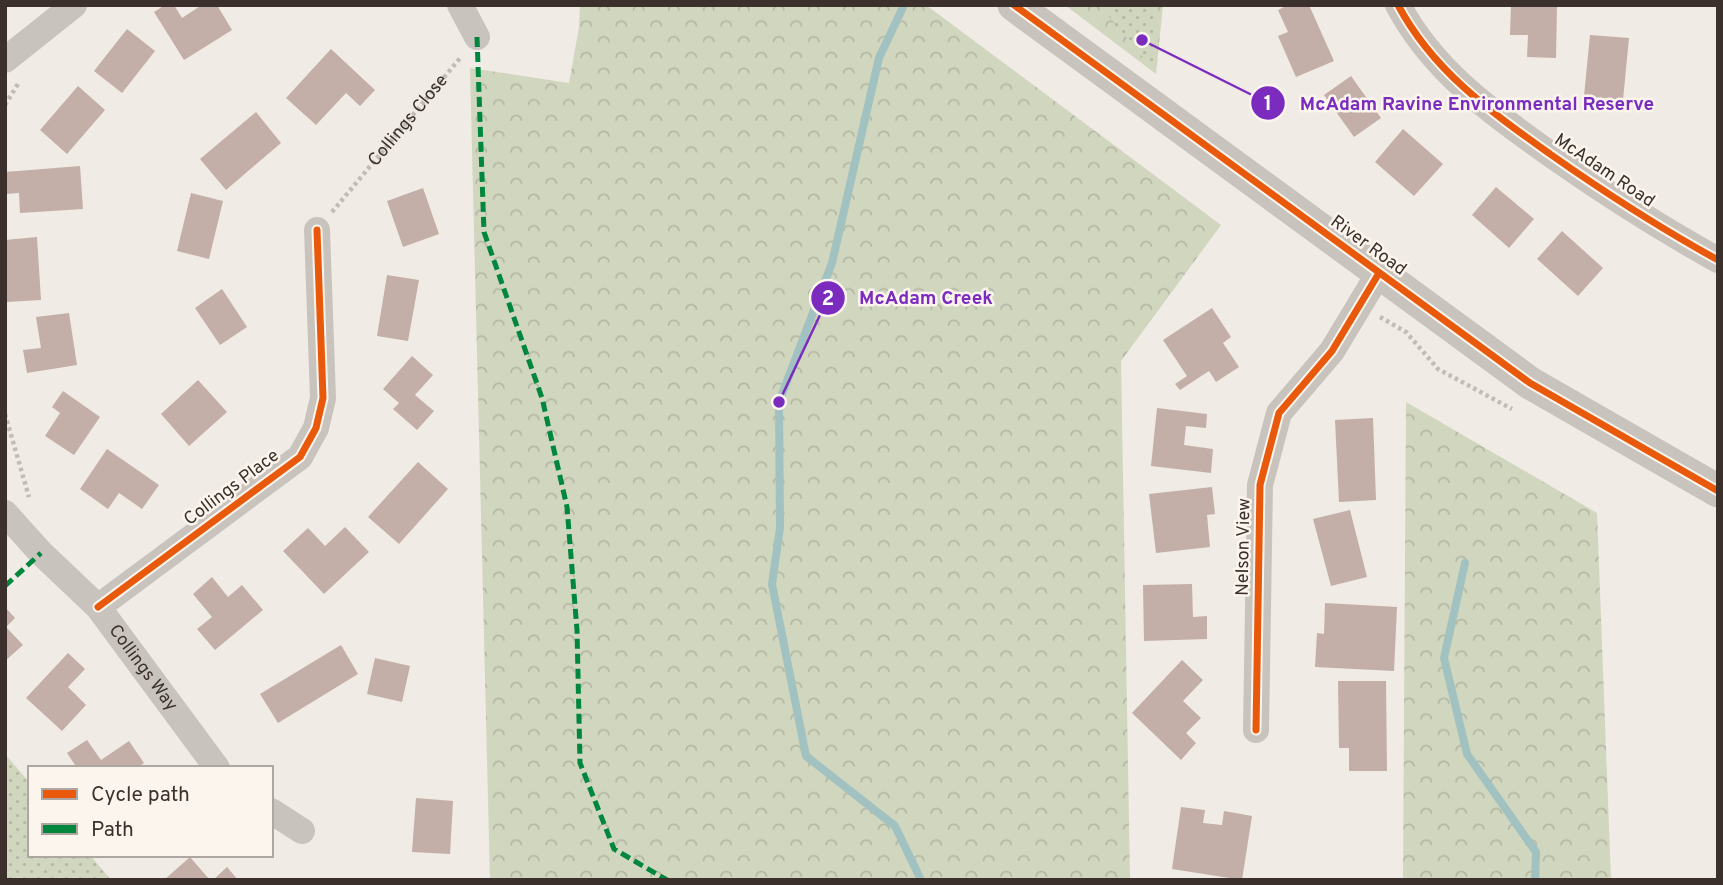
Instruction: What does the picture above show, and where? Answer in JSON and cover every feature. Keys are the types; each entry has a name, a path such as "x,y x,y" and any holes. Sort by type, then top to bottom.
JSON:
{"street":[{"path":"5,60 74,5"},
{"path":"460,5 477,37"},
{"name":"River Road","path":"1014,5 1530,383 1718,491"},
{"name":"McAdam Road","path":"1398,5 1411,30 1437,63 1468,94 1620,202 1718,260"},
{"name":"Collings Place","path":"98,607 300,457 316,428 323,398 317,230"},
{"name":"Nelson View","path":"1256,730 1260,485 1279,413 1332,351 1379,273"},
{"name":"Collings Way","path":"5,513 41,553 98,607 216,766"},
{"path":"273,812 302,831"}],"path":[{"path":"5,414 28,495 35,505"}],"green space":[{"path":"580,5 926,5 1221,225 1121,361 1130,880 490,880 470,68 569,83"},
{"path":"1065,5 1163,5 1156,74"},
{"path":"1100,5 1156,5 1156,74"},
{"path":"1406,402 1597,513 1611,880 1403,880"},
{"path":"5,754 28,781 28,857 92,857 111,880 5,880"}],"building":[{"path":"165,5 174,5 182,18 202,5 217,5 232,30 184,60 154,12"},
{"path":"1288,5 1309,5 1334,61 1296,77 1278,36 1288,32 1278,10"},
{"path":"1511,5 1557,7 1556,58 1527,57 1528,35 1510,35"},
{"path":"127,29 155,51 122,93 94,71"},
{"path":"1590,35 1629,38 1623,100 1584,96"},
{"path":"331,49 375,90 360,106 346,93 316,125 286,98"},
{"path":"1351,76 1381,118 1354,137 1324,95"},
{"path":"78,86 105,110 67,154 40,130"},
{"path":"256,112 281,143 226,190 200,159"},
{"path":"1403,129 1443,164 1414,196 1375,162"},
{"path":"80,166 83,209 20,213 19,193 6,194 5,172"},
{"path":"1496,187 1534,219 1509,248 1472,215"},
{"path":"423,188 439,234 403,247 387,201"},
{"path":"191,193 223,201 209,259 177,251"},
{"path":"1562,231 1603,268 1578,296 1537,259"},
{"path":"37,237 41,300 7,302 5,240"},
{"path":"387,275 419,280 408,341 377,336"},
{"path":"222,289 247,327 220,345 195,308"},
{"path":"1212,308 1231,337 1223,343 1239,367 1216,382 1209,371 1180,390 1175,384 1187,376 1163,340"},
{"path":"69,313 77,365 27,373 23,350 41,348 36,317"},
{"path":"412,356 433,375 415,395 434,411 417,430 393,409 399,403 383,389"},
{"path":"198,380 227,412 189,446 161,414"},
{"path":"63,391 100,417 74,455 45,436 60,413 52,407"},
{"path":"1157,408 1207,414 1206,428 1186,426 1184,445 1213,449 1211,473 1151,466"},
{"path":"1373,418 1376,500 1339,502 1335,420"},
{"path":"107,449 159,485 142,509 119,493 108,509 80,489"},
{"path":"418,462 448,489 399,544 368,517"},
{"path":"1212,487 1215,514 1207,515 1210,547 1156,553 1149,494"},
{"path":"1350,510 1367,577 1331,586 1313,519"},
{"path":"345,527 369,552 324,594 283,551 308,528 325,546"},
{"path":"212,577 228,597 242,585 263,610 215,650 197,629 212,617 193,594"},
{"path":"1192,584 1193,617 1207,616 1207,639 1144,641 1143,585"},
{"path":"1325,603 1397,607 1394,671 1315,667 1317,633 1324,634"},
{"path":"5,607 15,618 6,627 23,645 5,661"},
{"path":"341,645 358,674 278,723 260,694"},
{"path":"68,653 85,669 68,687 86,705 62,731 26,698"},
{"path":"375,658 410,666 402,702 367,694"},
{"path":"1182,660 1203,680 1183,701 1201,718 1186,733 1196,743 1181,760 1132,713"},
{"path":"1338,681 1386,681 1387,771 1349,771 1349,748 1339,748"},
{"path":"87,740 101,760 129,741 144,763 140,766 76,766 67,753"},
{"path":"416,798 453,801 450,854 412,852"},
{"path":"1181,807 1205,810 1203,823 1222,825 1224,811 1252,816 1242,880 1172,869"},
{"path":"190,857 210,880 164,880"},
{"path":"227,867 238,880 213,880"}],"waterway":[{"path":"904,5 879,58 832,263 779,402 780,528 772,584 806,756 895,826 921,880"},
{"path":"1465,563 1444,658 1467,754 1536,852 1535,880"}],"marked path":[{"path":"477,37 484,232 542,398 567,507 577,630 580,763 614,849 667,880"},
{"path":"5,586 41,553"}],"cycle path":[{"path":"1014,5 1530,383 1718,491"},
{"path":"1398,5 1428,50 1485,105 1591,182 1718,260"},
{"path":"98,607 300,457 316,428 323,398 317,230"},
{"path":"1256,730 1260,485 1279,413 1332,351 1379,273"}],"place":[{"name":"McAdam Ravine Environmental Reserve","path":"1142,40"},
{"name":"McAdam Creek","path":"779,402"}]}
